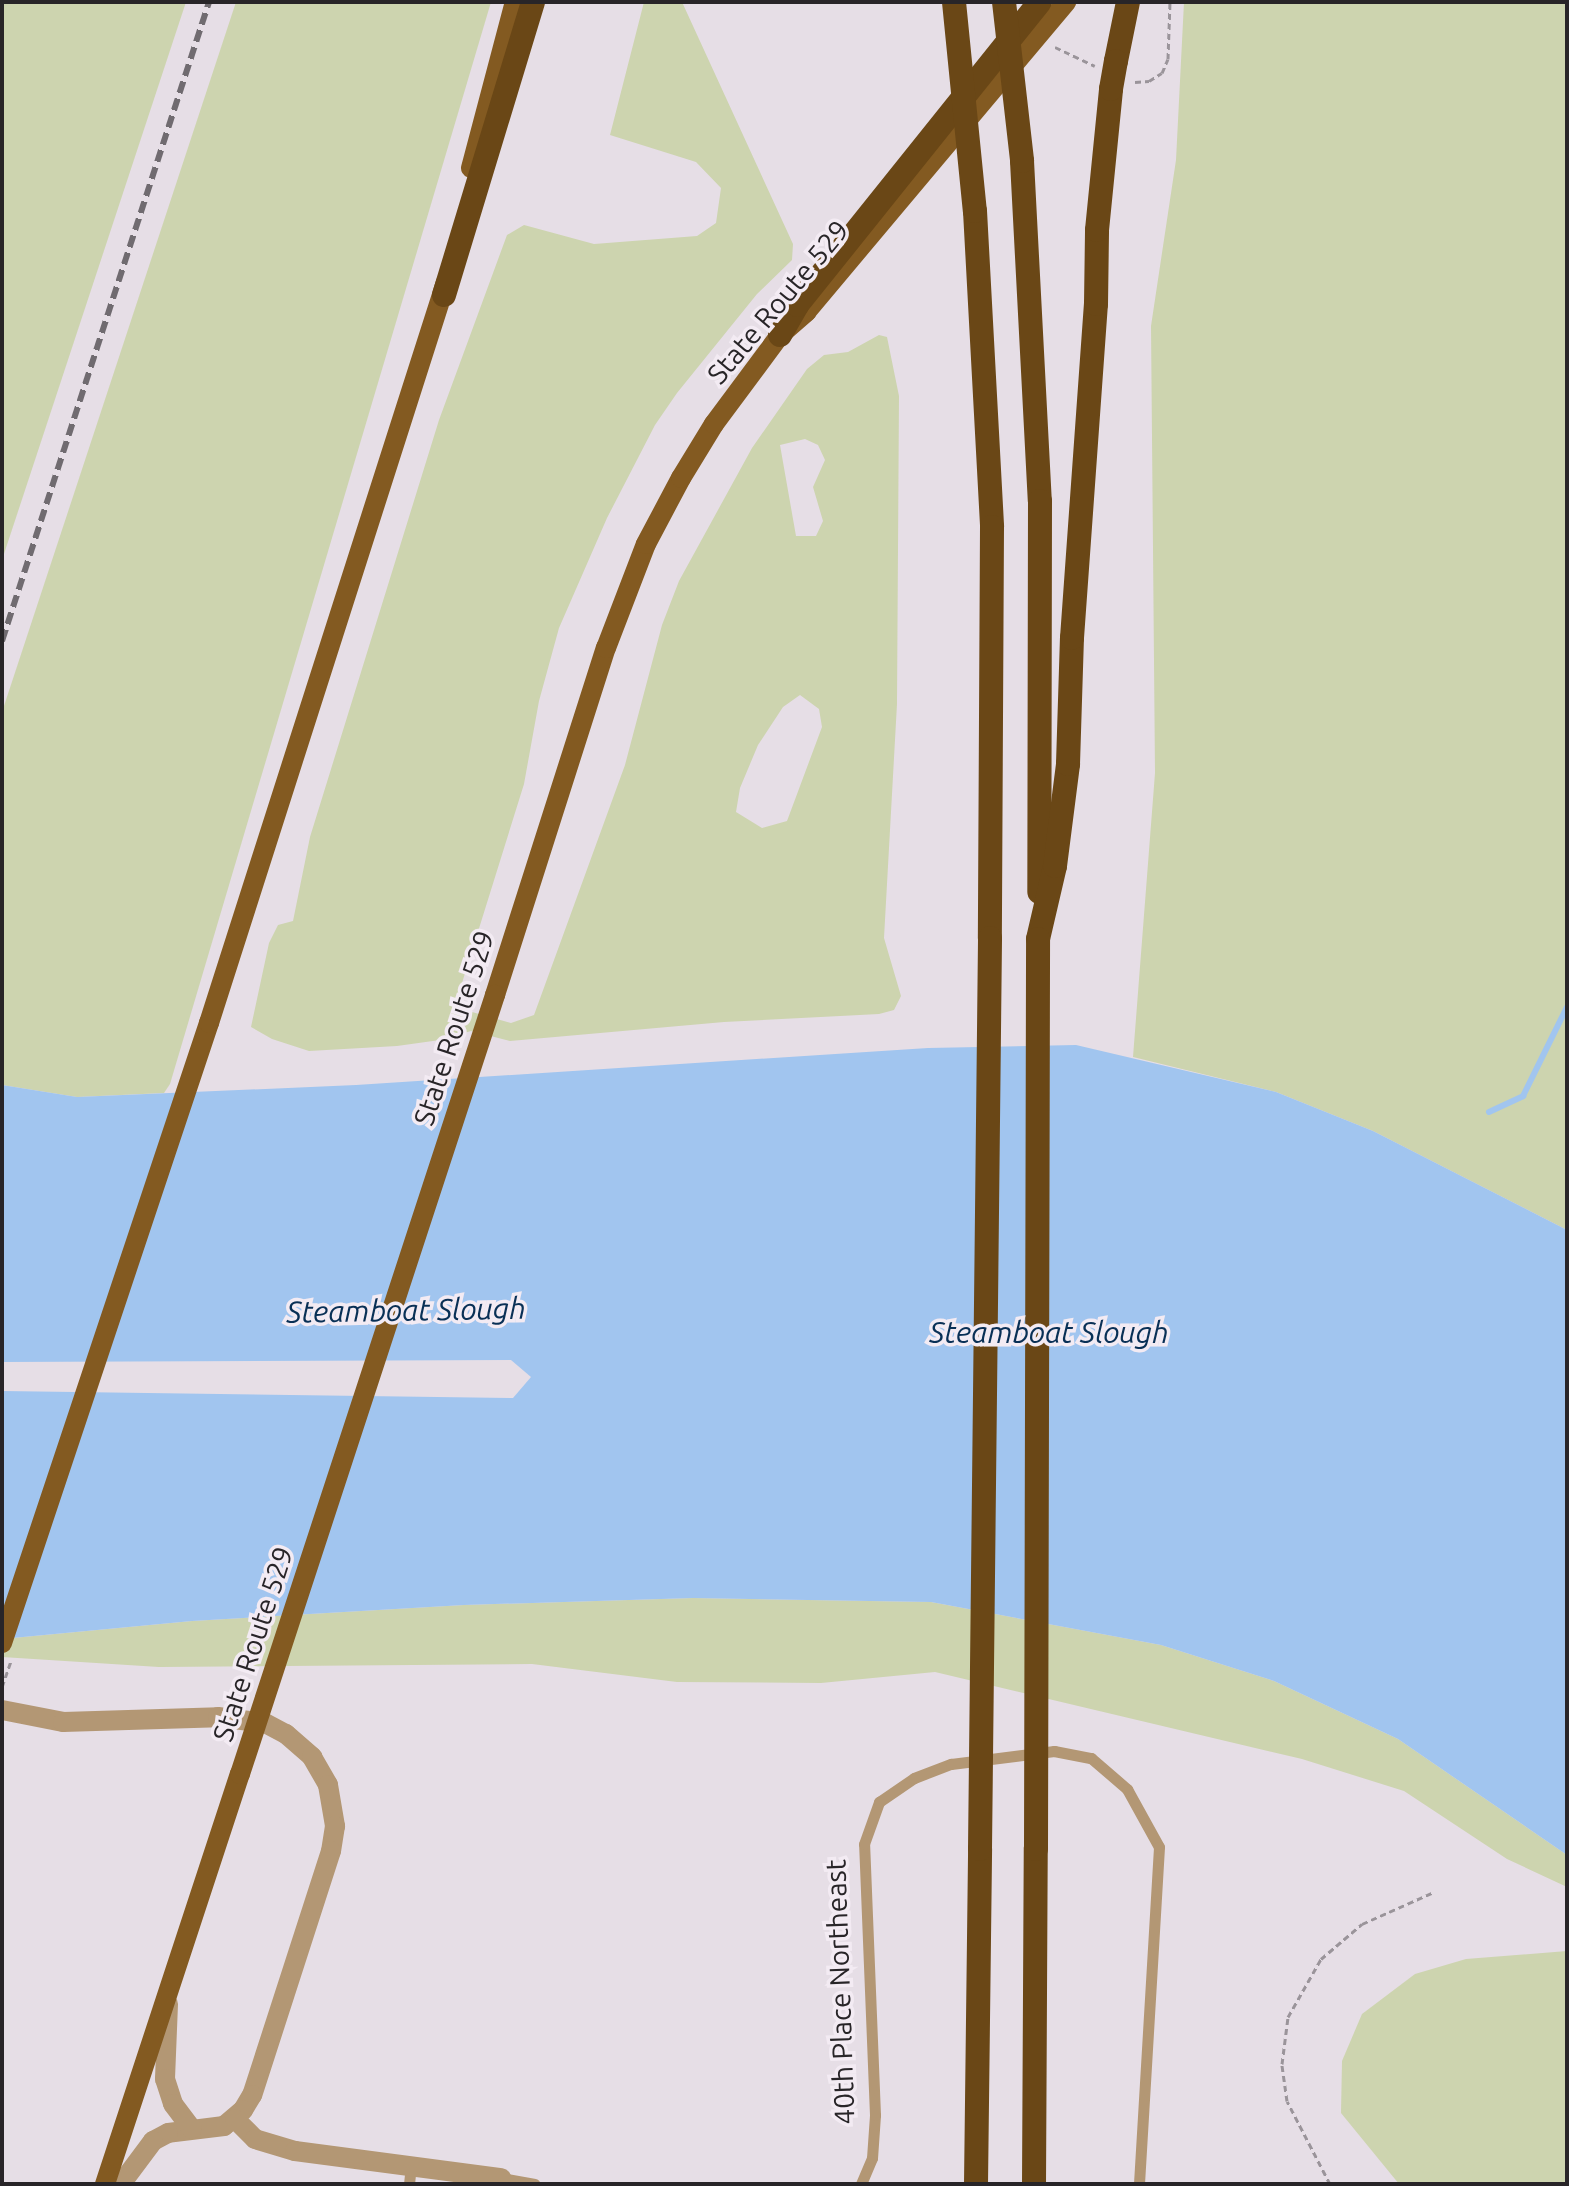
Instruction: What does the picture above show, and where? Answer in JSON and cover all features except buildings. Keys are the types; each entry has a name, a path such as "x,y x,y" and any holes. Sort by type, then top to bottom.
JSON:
{"highway":[{"path":"444,295 533,2"},
{"path":"954,2 975,211 992,527 976,2184"},
{"path":"1004,2 1022,161 1040,501 1034,2184"},
{"path":"780,335 797,305 1040,2"},
{"path":"1038,939 1055,866 1068,764 1072,638 1096,304 1097,230 1111,89 1128,2"}],"main road":[{"path":"2,1643 209,1023 444,295 459,214 515,2"},
{"name":"State Route 529","path":"105,2184 606,648 646,544 714,424 780,335 806,312 1066,2"}],"street":[{"path":"2,1710 63,1722 218,1717 265,1723 286,1734 312,1757 328,1785 335,1826 331,1851 252,2095 235,2119 224,2126 168,2133 153,2141 121,2184"},
{"path":"168,1992 165,2079 173,2104 192,2129"},
{"path":"235,2119 255,2139 295,2151 410,2174 501,2178"}],"lane":[{"name":"40th Place Northeast","path":"861,2184 872,2158 875,2115 864,1844 879,1802 914,1778 951,1764 1054,1751 1091,1758 1127,1789 1159,1847 1139,2184"},
{"path":"501,2178 534,2184"}],"path":[{"path":"1330,2184 1287,2101 1282,2064 1288,2017 1321,1959 1362,1924 1434,1892"}],"green space":[{"path":"2,2 186,2 2,560"},
{"path":"236,2 491,2 170,1084 164,1093 77,1097 2,1085 2,712"},
{"path":"644,2 682,2 793,244 792,260 757,294 677,393 655,425 607,518 559,628 539,701 524,784 457,999 472,1012 511,1023 534,1015 625,765 662,625 679,581 752,448 807,369 824,355 848,352 879,335 887,337 899,396 897,704 884,938 901,996 894,1010 879,1014 724,1022 510,1041 471,1031 440,1040 397,1046 309,1051 272,1039 251,1027 269,943 278,925 293,921 310,837 439,420 507,235 524,225 594,244 697,236 716,223 721,188 696,162 610,135","holes":["805,439 818,445 825,460 813,487 823,521 816,536 796,536 780,445","800,695 819,709 822,727 787,821 762,828 736,812 740,788 758,745 783,707"]},
{"path":"1184,2 1567,2 1567,1230 1373,1131 1276,1092 1133,1057 1155,773 1151,326 1176,160"},
{"path":"693,1598 931,1602 1161,1645 1274,1681 1398,1739 1567,1855 1567,1887 1507,1859 1404,1791 1302,1759 935,1672 821,1683 677,1682 532,1664 159,1667 2,1657 2,1639 192,1621 464,1605"},
{"path":"1567,1951 1567,2184 1399,2184 1341,2113 1342,2061 1362,2014 1415,1974 1466,1959"}],"water":[{"name":"Steamboat Slough","path":"1076,1045 1276,1092 1373,1131 1567,1230 1567,1855 1398,1739 1274,1681 1161,1645 931,1602 693,1598 464,1605 192,1621 2,1639 2,1085 77,1097 356,1085 928,1048"}],"pier":[{"path":"511,1360 531,1377 513,1398 2,1391 2,1362"}],"waterway":[{"path":"1489,1112 1523,1096 1567,1007"}],"railway":[{"path":"2,641 209,2"}]}
